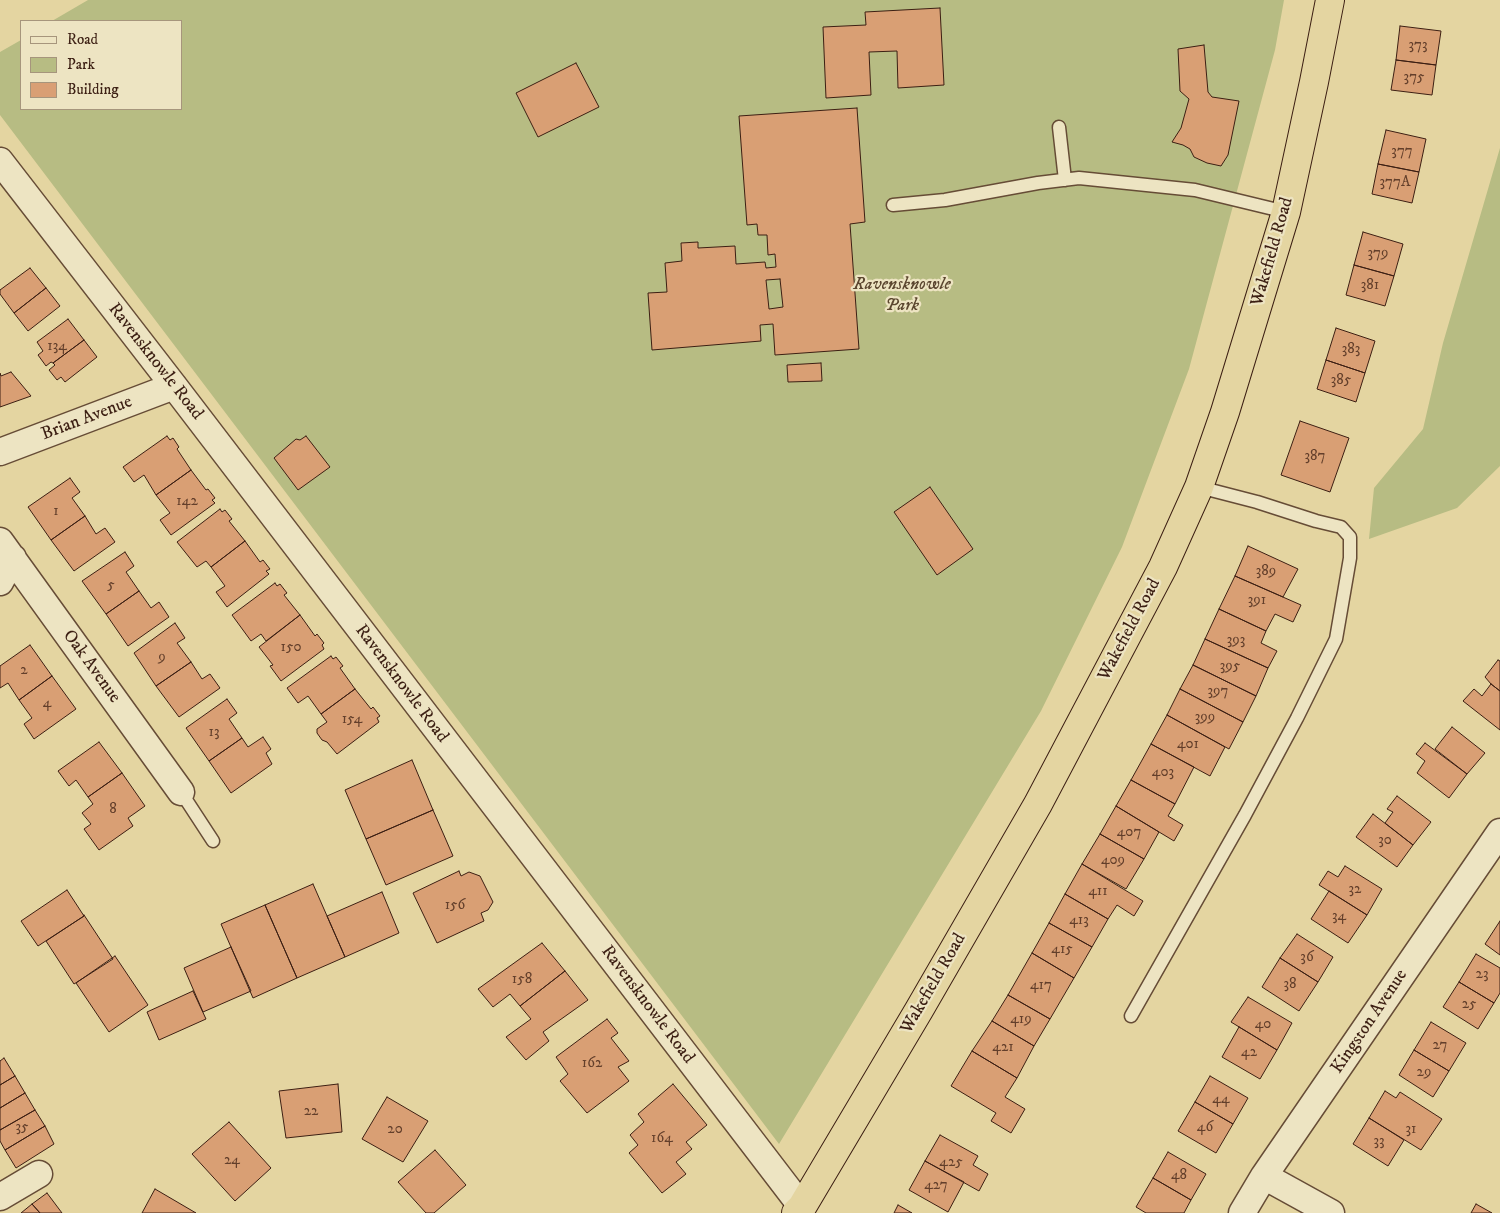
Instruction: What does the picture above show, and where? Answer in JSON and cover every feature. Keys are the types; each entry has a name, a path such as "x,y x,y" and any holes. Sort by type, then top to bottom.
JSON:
{"highway":[{"name":"Wakefield Road","path":"800,1211 1038,804 1163,567 1199,487 1226,412 1286,212 1330,0"}],"street":[{"name":"Ravensknowle Road","path":"0,161 174,386 800,1211"},
{"name":"Brian Avenue","path":"0,452 174,386"},
{"path":"0,582 7,550"},
{"name":"Oak Avenue","path":"7,550 181,792"},
{"name":"Kingston Avenue","path":"1242,1213 1264,1176 1500,832"},
{"path":"0,1197 39,1174"},
{"path":"1264,1176 1331,1213"}],"lane":[{"path":"1059,128 1065,180"},
{"path":"893,206 945,200 1079,178 1196,190 1286,212"},
{"path":"1131,1016 1245,815 1297,718 1336,639 1350,558 1350,537 1341,527 1199,487"},
{"path":"181,792 213,841"}],"green space":[{"name":"Ravensknowle Park","path":"88,0 1284,0 1275,50 1189,369 1122,547 1041,711 779,1144 0,115 0,52 20,41 20,110 182,110 182,20 54,20"},
{"path":"1500,148 1500,466 1457,508 1369,539 1374,488 1423,429 1443,343"}],"building":[{"path":"940,8 944,85 898,88 897,51 869,52 871,95 826,98 823,27 866,25 865,12"},
{"path":"1400,26 1441,31 1436,65 1396,60"},
{"path":"1204,45 1208,92 1212,97 1239,101 1228,155 1221,166 1207,163 1194,157 1190,149 1172,142 1181,128 1189,99 1180,91 1178,49"},
{"path":"1396,60 1436,65 1432,95 1391,90"},
{"path":"576,63 599,107 538,137 516,93"},
{"path":"857,108 865,222 850,224 859,349 775,355 773,324 760,325 761,341 652,350 648,293 667,292 665,263 682,261 681,243 698,242 698,248 735,246 736,264 765,262 766,268 776,267 775,254 768,255 767,235 758,235 757,224 747,225 739,116","holes":["780,279 783,307 769,309 766,280"]},
{"path":"1386,130 1426,139 1419,172 1378,164"},
{"path":"1378,164 1419,172 1412,203 1372,194"},
{"path":"1363,232 1403,244 1394,276 1354,265"},
{"path":"1354,265 1394,276 1385,306 1346,295"},
{"path":"30,268 46,288 14,313 0,294 0,290"},
{"path":"46,288 60,306 28,331 14,313"},
{"path":"68,319 84,340 46,366 38,355 43,351 37,342"},
{"path":"1336,328 1375,341 1365,373 1326,360"},
{"path":"84,340 97,357 65,382 61,377 57,380 49,370 55,365 53,363"},
{"path":"1326,360 1365,373 1356,402 1317,389"},
{"path":"821,363 822,381 788,382 787,365"},
{"path":"11,372 31,396 0,407 0,373 1,376"},
{"path":"1300,421 1349,438 1330,492 1281,475"},
{"path":"167,436 170,440 173,438 179,447 177,449 191,470 156,495 144,475 134,482 123,467"},
{"path":"306,436 330,467 298,490 274,458 296,439 300,440"},
{"path":"191,470 206,490 208,489 215,498 212,500 215,503 171,535 160,520 170,513 156,495"},
{"path":"70,478 80,492 72,498 85,516 51,540 28,507"},
{"path":"930,487 973,549 937,575 894,512"},
{"path":"220,509 222,512 225,510 232,519 229,521 245,541 211,567 206,561 197,567 177,542"},
{"path":"85,516 96,534 105,528 115,542 74,571 51,540"},
{"path":"245,541 260,562 263,560 270,569 266,571 269,574 227,607 216,592 225,586 211,567"},
{"path":"1248,546 1298,569 1283,597 1235,576"},
{"path":"125,552 134,566 126,572 139,591 106,614 82,581"},
{"path":"1235,576 1301,605 1293,622 1275,614 1266,631 1219,609"},
{"path":"275,583 277,586 280,584 287,593 284,595 300,615 266,641 261,634 251,641 232,615"},
{"path":"139,591 151,608 159,602 169,617 128,646 106,614"},
{"path":"1219,609 1266,631 1261,643 1277,651 1268,668 1205,639"},
{"path":"300,615 315,636 317,634 324,643 322,645 324,649 281,681 270,666 273,665 259,647"},
{"path":"175,623 185,638 177,643 191,662 156,686 134,653"},
{"path":"1205,639 1268,668 1256,696 1193,665"},
{"path":"30,645 52,676 19,700 8,683 0,688 0,666"},
{"path":"331,656 333,659 336,657 343,666 340,668 355,689 321,714 308,696 298,703 287,688"},
{"path":"1498,660 1500,661 1500,691 1485,677"},
{"path":"191,662 202,679 210,674 220,688 179,717 156,686"},
{"path":"1193,665 1256,696 1243,722 1180,689"},
{"path":"52,676 76,709 34,739 24,724 32,718 19,700"},
{"path":"1491,684 1500,691 1500,730 1463,701 1474,689 1482,696"},
{"path":"355,689 371,709 373,707 380,716 377,718 379,722 337,754 317,733 317,729 327,722 321,714"},
{"path":"1180,689 1243,722 1229,749 1167,715"},
{"path":"227,699 237,713 229,719 242,738 209,761 186,728"},
{"path":"1167,715 1225,747 1210,776 1151,744"},
{"path":"1452,727 1485,753 1467,774 1435,749"},
{"path":"263,737 271,749 266,753 272,764 231,793 209,761 242,738 248,747"},
{"path":"99,742 122,773 88,797 76,780 69,786 58,771"},
{"path":"1425,743 1467,774 1449,798 1417,773 1425,761 1416,754"},
{"path":"1151,744 1194,767 1175,804 1131,780"},
{"path":"412,760 433,810 366,839 345,790"},
{"path":"122,773 145,806 128,818 133,826 99,850 84,829 91,824 82,813 93,804 88,797"},
{"path":"1131,780 1175,804 1168,816 1183,825 1174,841 1116,806"},
{"path":"1397,796 1431,822 1413,845 1385,823 1393,812 1387,809"},
{"path":"1116,806 1159,832 1144,859 1100,834"},
{"path":"433,810 453,856 386,885 366,839"},
{"path":"1373,814 1413,845 1397,867 1356,837"},
{"path":"1100,834 1144,859 1126,889 1082,864"},
{"path":"1082,864 1143,901 1134,916 1117,905 1108,919 1065,894"},
{"path":"1345,866 1382,889 1367,915 1319,885 1328,871 1338,877"},
{"path":"459,871 461,876 469,872 480,876 493,902 488,910 481,913 484,921 437,943 413,893"},
{"path":"313,884 345,957 297,978 265,905"},
{"path":"67,890 84,916 38,946 21,921"},
{"path":"1329,891 1367,915 1348,943 1311,919"},
{"path":"382,892 399,933 345,957 327,916"},
{"path":"1065,894 1108,919 1092,947 1049,923"},
{"path":"265,905 297,978 253,998 221,924"},
{"path":"84,915 113,959 74,984 46,941"},
{"path":"1500,921 1500,955 1485,944"},
{"path":"1049,923 1092,947 1074,978 1032,953"},
{"path":"1297,934 1333,957 1318,982 1280,958"},
{"path":"542,943 565,971 520,1006 510,994 493,1007 478,989"},
{"path":"231,947 251,991 203,1012 184,968"},
{"path":"1032,953 1074,978 1050,1019 1008,995"},
{"path":"1476,954 1500,968 1500,993 1494,1003 1459,982"},
{"path":"115,956 148,1005 109,1032 76,983"},
{"path":"1280,958 1318,982 1299,1011 1262,987"},
{"path":"565,971 588,1000 543,1032 549,1041 526,1060 506,1037 531,1019 520,1006"},
{"path":"1459,982 1494,1003 1478,1029 1443,1007"},
{"path":"193,991 206,1019 159,1040 147,1012"},
{"path":"1008,995 1050,1019 1034,1046 992,1021"},
{"path":"1248,997 1292,1023 1277,1050 1231,1022"},
{"path":"607,1019 618,1033 611,1038 629,1061 618,1067 629,1081 587,1113 560,1081 568,1074 556,1057"},
{"path":"992,1021 1034,1046 1017,1078 972,1051"},
{"path":"1431,1022 1466,1043 1449,1071 1414,1050"},
{"path":"1239,1027 1277,1050 1260,1079 1222,1057"},
{"path":"1414,1050 1449,1071 1433,1097 1399,1075"},
{"path":"972,1051 1017,1078 1005,1097 1025,1109 1011,1133 991,1121 996,1113 951,1086"},
{"path":"4,1058 15,1076 0,1085 0,1061"},
{"path":"15,1076 25,1093 0,1108 0,1085"},
{"path":"1210,1076 1248,1098 1233,1124 1195,1102"},
{"path":"338,1084 342,1132 286,1138 279,1091"},
{"path":"673,1084 707,1125 686,1142 692,1149 676,1162 686,1174 662,1193 629,1153 638,1145 630,1135 644,1122 638,1114"},
{"path":"1385,1091 1396,1098 1400,1092 1442,1119 1421,1150 1369,1118"},
{"path":"25,1093 35,1110 0,1130 0,1108"},
{"path":"387,1097 428,1121 403,1162 362,1139"},
{"path":"1195,1102 1233,1124 1216,1153 1178,1131"},
{"path":"35,1110 45,1126 5,1150 0,1141 0,1130"},
{"path":"1369,1118 1404,1140 1388,1166 1353,1144"},
{"path":"229,1122 271,1168 235,1201 192,1154"},
{"path":"45,1126 54,1144 16,1168 5,1150"},
{"path":"940,1135 978,1156 973,1165 988,1174 979,1191 925,1161"},
{"path":"435,1150 466,1185 434,1213 426,1213 398,1182"},
{"path":"1168,1152 1206,1174 1191,1200 1153,1178"},
{"path":"925,1161 964,1182 948,1212 909,1190"},
{"path":"1153,1178 1191,1200 1184,1213 1146,1213 1136,1207"},
{"path":"155,1189 196,1213 142,1213"},
{"path":"47,1193 62,1213 40,1213 32,1204"},
{"path":"32,1204 40,1213 21,1213"},
{"path":"1476,1204 1492,1213 1471,1213"},
{"path":"898,1205 912,1213 894,1213"}]}
